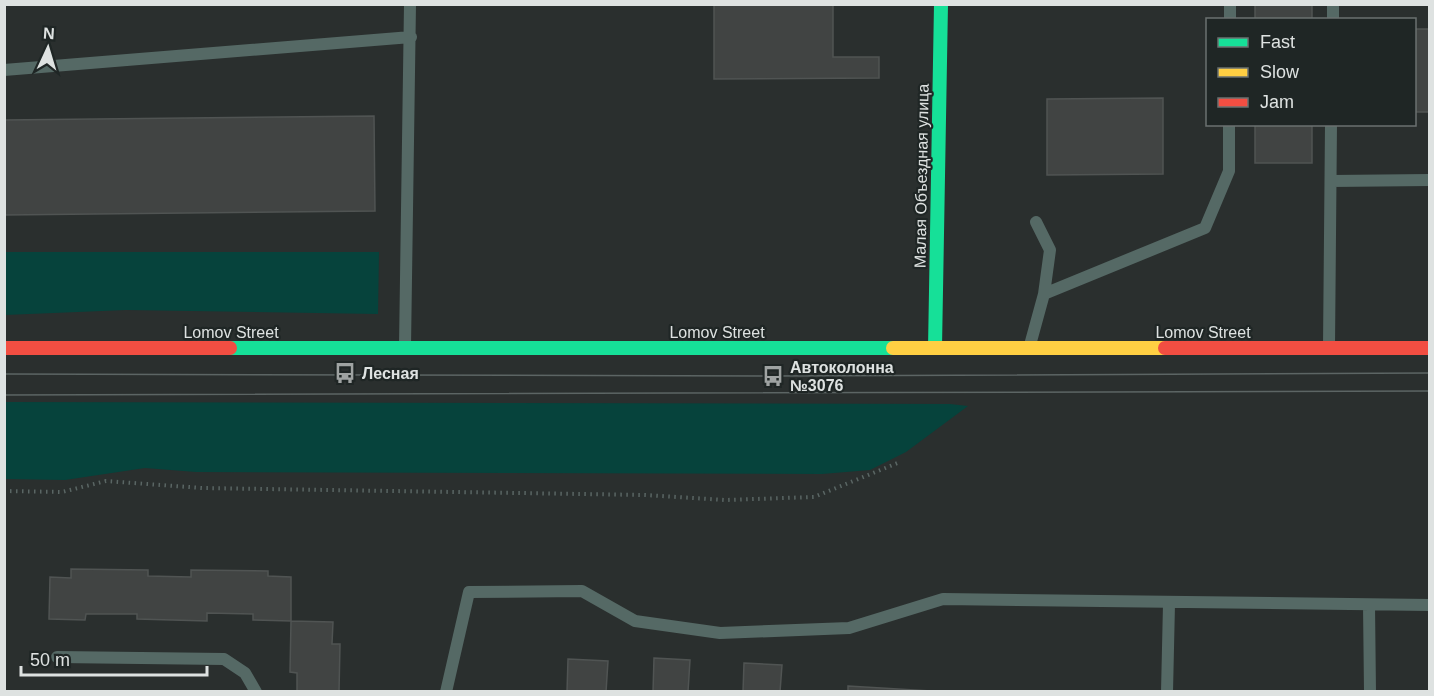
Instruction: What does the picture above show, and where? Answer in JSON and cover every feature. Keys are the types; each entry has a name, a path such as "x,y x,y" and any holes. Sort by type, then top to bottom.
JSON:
{"main road":[{"name":"Малая Объездная улица","path":"935,348 940,4"},
{"name":"Lomov Street","path":"4,348 1430,348"}],"lane":[{"path":"405,348 410,4"},
{"path":"4,70 411,37"},
{"path":"1044,294 1205,228 1228,171 1229,126"},
{"path":"1329,347 1331,126"},
{"path":"1331,181 1430,180"},
{"path":"1029,349 1044,294 1050,250 1036,222"},
{"path":"446,692 469,592 582,591 635,621 720,633 849,628 943,599 1170,604 1430,605"},
{"path":"1167,692 1170,604"},
{"path":"1369,605 1370,692"},
{"path":"57,657 224,659 245,673 256,692"}],"path":[{"path":"4,491 62,492 106,481 202,488 645,495 725,500 814,497 900,462"}],"green space":[{"path":"5,252 379,252 378,314 126,310 5,315"},
{"path":"5,402 950,404 968,406 906,452 870,470 822,474 196,472 145,468 65,480 5,479"}],"building":[{"path":"714,4 833,4 833,57 879,57 879,78 714,79"},
{"path":"1255,4 1312,4 1312,18 1255,18"},
{"path":"1416,29 1430,29 1430,112 1416,112"},
{"path":"1163,98 1163,174 1047,175 1047,99"},
{"path":"374,116 375,211 4,215 4,120"},
{"path":"1255,126 1312,126 1312,163 1255,163"},
{"path":"71,569 148,570 148,576 191,577 191,570 268,571 268,576 291,577 291,621 253,620 253,614 207,613 207,621 137,619 137,614 86,614 85,620 49,619 50,577 71,578"},
{"path":"291,621 333,622 332,644 340,644 339,692 297,692 297,673 290,672"},
{"path":"654,658 690,660 688,692 653,692"},
{"path":"568,659 608,661 606,692 567,692"},
{"path":"744,663 782,665 780,692 743,692"},
{"path":"848,686 948,692 848,692"}],"tram line":[{"path":"4,374 773,376 1430,373"},
{"path":"4,395 1430,391"}],"traffic: fast":[{"path":"935,348 941,4"},
{"path":"230,348 893,348"}],"traffic: slow":[{"path":"893,348 1165,348"}],"traffic: jam":[{"path":"4,348 230,348"},
{"path":"1165,348 1430,348"}],"place":[{"name":"Лесная","path":"345,373"},
{"name":"Автоколонна №3076","path":"773,376"}]}
